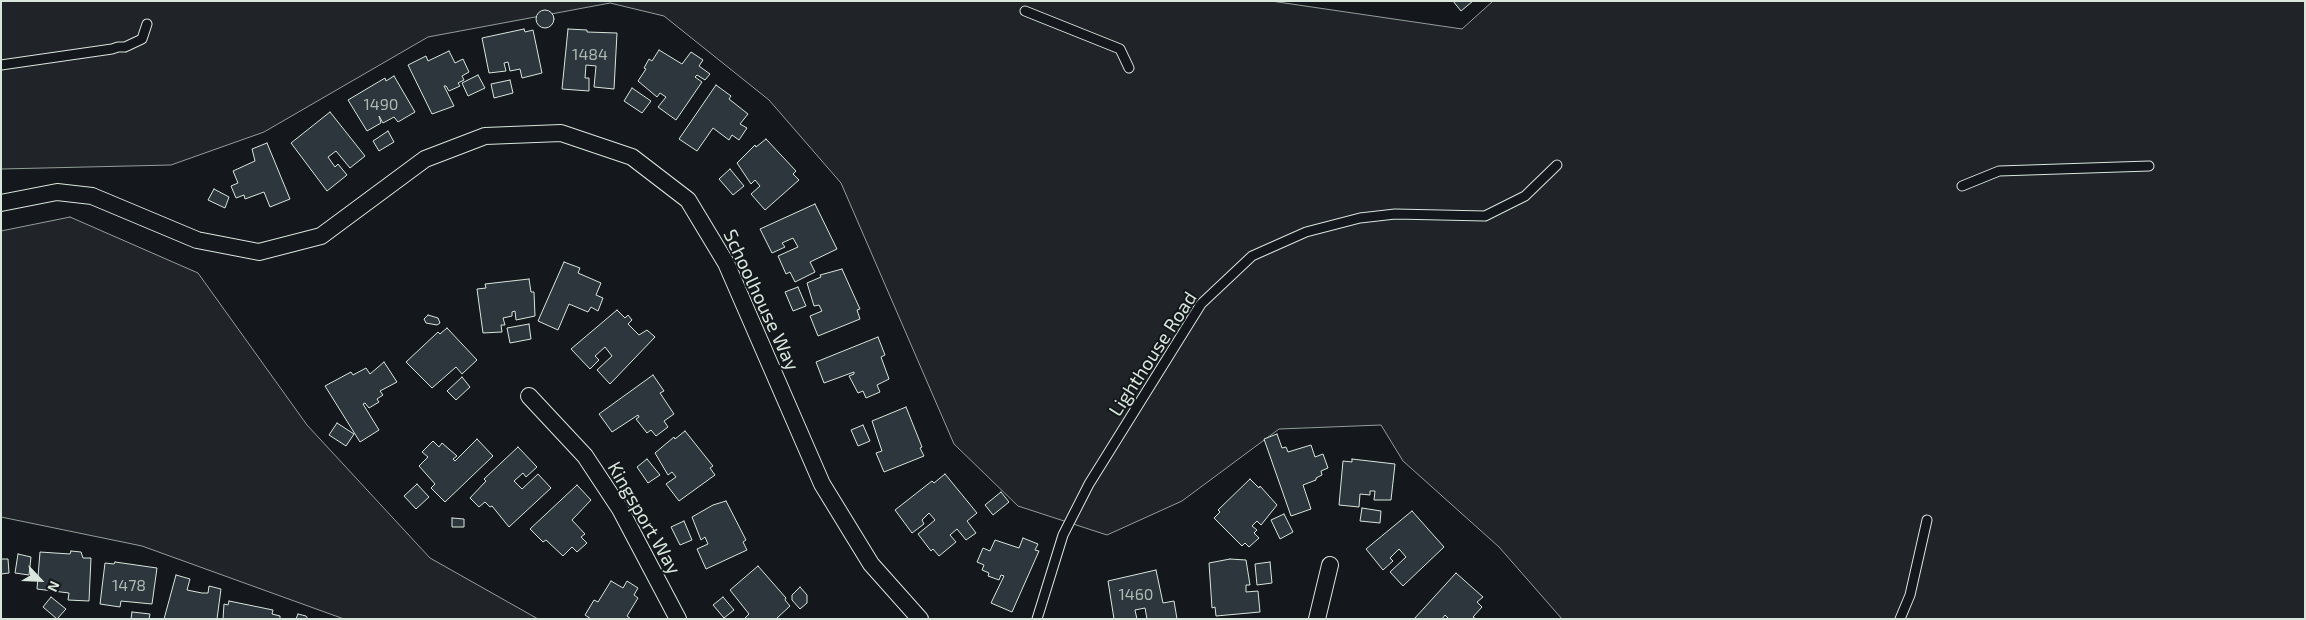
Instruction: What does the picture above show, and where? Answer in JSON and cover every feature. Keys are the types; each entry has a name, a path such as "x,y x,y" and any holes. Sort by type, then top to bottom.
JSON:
{"street":[{"name":"Schoolhouse Way","path":"1,203 57,192 92,196 197,240 259,252 321,236 424,159 485,136 561,133 632,157 688,200 726,263 822,484 871,564 920,619"},
{"name":"Kingsport Way","path":"529,396 584,456 620,509 678,619"},
{"path":"1317,619 1330,566"}],"lane":[{"path":"1025,11 1120,50 1129,68"},
{"path":"1,66 126,47 142,39 147,24"},
{"name":"Lighthouse Road","path":"1037,619 1063,534 1089,484 1201,304 1252,256 1306,232 1360,218 1395,214 1485,216 1525,196 1557,165"},
{"path":"1962,186 1999,171 2149,166"},
{"path":"1900,619 1910,595 1927,520"}],"shaded area":[{"path":"1,1 1271,1 1462,29 1493,1 2305,1 2305,619 1562,619 1499,547 1403,461 1381,425 1279,429 1182,501 1107,535 1018,506 954,444 841,183 769,100 664,16 610,3 428,37 264,132 171,165 1,169"},
{"path":"70,217 198,273 307,425 430,558 538,619 344,619 142,546 1,517 1,231"}],"building":[{"path":"1453,1 1473,1 1461,11"},
{"path":"545,10 551,13 554,19 551,25 545,28 539,25 536,19 539,13"},
{"path":"524,29 525,32 533,30 542,73 522,78 520,69 510,71 508,62 504,63 506,71 489,73 482,38"},
{"path":"568,29 617,33 614,89 594,87 596,66 586,65 585,78 589,78 589,91 562,89"},
{"path":"659,50 682,64 691,52 703,60 699,66 710,74 705,80 697,75 695,77 702,82 676,120 658,107 666,97 660,93 657,97 638,81 646,69 644,68 649,59 652,61"},
{"path":"449,51 455,63 463,59 469,72 462,76 464,80 458,83 460,86 449,91 444,86 454,106 432,114 408,65 426,56 428,61"},
{"path":"478,75 485,88 468,96 462,83"},
{"path":"394,76 415,112 398,122 394,117 383,123 379,116 381,123 367,131 348,100 385,78 386,81"},
{"path":"510,80 513,93 494,98 491,84"},
{"path":"716,85 731,96 729,99 748,114 740,124 747,128 739,140 732,135 729,140 713,128 697,151 679,139"},
{"path":"632,88 651,101 642,113 624,101"},
{"path":"330,112 365,156 350,168 336,151 328,157 335,167 338,164 347,175 327,191 291,143"},
{"path":"388,131 394,142 379,151 373,141"},
{"path":"766,139 796,171 793,174 799,180 765,210 751,194 760,186 755,180 751,184 737,163 755,145 756,147"},
{"path":"267,143 290,199 270,207 264,192 245,199 244,195 236,198 231,186 238,183 233,171 255,161 252,149"},
{"path":"730,169 744,186 733,195 719,179"},
{"path":"214,189 229,197 225,208 208,200"},
{"path":"815,204 837,249 810,262 815,272 795,282 790,272 786,274 778,256 798,247 793,238 782,243 785,247 772,253 760,229"},
{"path":"564,262 580,268 578,273 601,283 596,295 603,298 598,311 591,307 588,312 569,304 558,330 538,321"},
{"path":"842,269 860,309 857,310 860,319 818,336 810,316 822,311 819,305 814,306 807,283 821,277 820,275"},
{"path":"529,279 531,292 534,292 535,316 516,320 515,311 512,312 512,316 503,318 505,325 501,325 502,332 483,333 477,289 486,288 485,284"},
{"path":"798,287 806,306 793,311 785,292"},
{"path":"617,310 625,318 628,315 632,320 628,324 639,335 647,330 655,337 610,384 597,370 612,356 605,347 595,356 599,360 590,369 571,349"},
{"path":"428,315 438,318 440,323 437,325 426,323 424,319"},
{"path":"529,324 531,339 510,343 507,328"},
{"path":"447,328 477,360 462,374 456,367 432,388 406,362 438,332 440,334"},
{"path":"878,337 885,355 881,357 889,379 877,385 880,392 866,398 863,391 858,393 849,376 854,374 854,372 824,383 816,362"},
{"path":"384,362 397,382 380,391 383,395 377,399 379,402 369,408 365,403 363,404 379,430 360,442 325,386 351,372 353,375 366,368 370,374"},
{"path":"653,375 664,391 660,393 674,414 664,421 668,427 656,436 651,430 647,433 636,419 639,417 638,415 612,432 599,414"},
{"path":"462,377 470,387 456,400 447,391"},
{"path":"906,407 924,456 884,472 876,453 882,451 872,421"},
{"path":"337,423 354,434 346,446 329,435"},
{"path":"863,425 870,441 858,446 851,430"},
{"path":"685,431 713,466 710,468 715,475 679,501 666,484 676,477 672,472 668,475 655,453 674,437 675,439"},
{"path":"1277,434 1282,448 1286,447 1288,452 1311,445 1315,457 1323,454 1328,468 1321,471 1322,475 1316,478 1316,480 1303,485 1311,509 1291,516 1264,439"},
{"path":"477,439 493,456 445,502 431,488 435,484 419,466 428,457 422,452 433,441 439,447 442,443 457,456 453,459 455,461"},
{"path":"518,447 537,467 526,477 523,473 514,481 522,489 538,474 551,488 509,527 492,506 490,507 485,502 479,507 470,498 486,481 484,479"},
{"path":"647,459 660,475 648,483 637,467"},
{"path":"1352,459 1395,464 1391,500 1374,500 1375,491 1370,491 1370,495 1360,494 1359,507 1339,505 1343,461 1352,462"},
{"path":"945,474 977,513 967,521 976,533 966,540 957,529 950,535 956,542 939,556 933,549 931,551 918,534 935,520 929,513 922,520 924,524 912,533 895,510 932,481 934,483"},
{"path":"1250,479 1259,488 1260,486 1277,505 1261,525 1257,521 1252,526 1257,530 1254,533 1259,538 1249,547 1245,543 1242,546 1214,518 1220,512 1218,510"},
{"path":"417,484 429,497 416,509 404,496"},
{"path":"577,485 591,500 572,520 585,534 581,537 587,543 577,552 572,547 563,556 546,540 543,542 530,529"},
{"path":"1001,492 1009,502 993,515 985,505"},
{"path":"726,501 746,540 743,542 747,550 706,569 697,549 708,544 705,537 701,540 692,517 713,505"},
{"path":"1362,508 1381,511 1380,523 1360,521"},
{"path":"1412,511 1444,547 1403,586 1390,572 1406,557 1399,549 1390,558 1393,561 1383,570 1366,549"},
{"path":"1284,514 1293,532 1280,539 1271,520"},
{"path":"452,518 464,519 464,527 452,527"},
{"path":"684,521 692,540 680,545 671,527"},
{"path":"1023,538 1038,544 1035,550 1039,551 1012,612 991,603 1004,576 1001,575 999,580 988,576 989,573 982,570 984,565 977,562 983,548 990,551 995,540 1019,548"},
{"path":"71,551 81,552 83,558 91,558 89,601 68,600 69,593 37,589 40,552 70,554"},
{"path":"18,554 31,557 29,575 15,573"},
{"path":"1,559 8,559 9,573 1,574"},
{"path":"1230,559 1246,560 1250,585 1246,585 1246,592 1258,591 1260,612 1216,616 1215,607 1212,608 1209,563"},
{"path":"115,562 157,568 152,604 121,601 120,607 100,604 105,563 114,564"},
{"path":"1270,562 1272,583 1257,585 1255,564"},
{"path":"758,566 786,598 785,600 790,606 776,619 744,619 749,614 730,590"},
{"path":"1156,570 1163,603 1174,601 1177,619 1147,619 1145,608 1135,610 1137,619 1114,619 1108,581"},
{"path":"1456,573 1483,597 1477,602 1482,607 1473,617 1476,619 1449,619 1445,615 1442,619 1414,619"},
{"path":"176,575 190,579 187,590 208,593 209,586 221,589 217,619 164,619"},
{"path":"611,581 623,588 627,581 638,588 634,595 638,598 627,616 631,619 591,619 585,615 594,600 598,602"},
{"path":"800,587 807,595 807,603 800,609 792,600 792,595"},
{"path":"51,597 66,609 57,619 43,607"},
{"path":"723,597 734,610 724,618 713,605"},
{"path":"229,601 273,610 272,614 280,616 280,619 223,619 224,604 228,605"},
{"path":"132,612 150,614 149,619 131,619"},
{"path":"298,614 306,616 308,619 296,619"}]}
